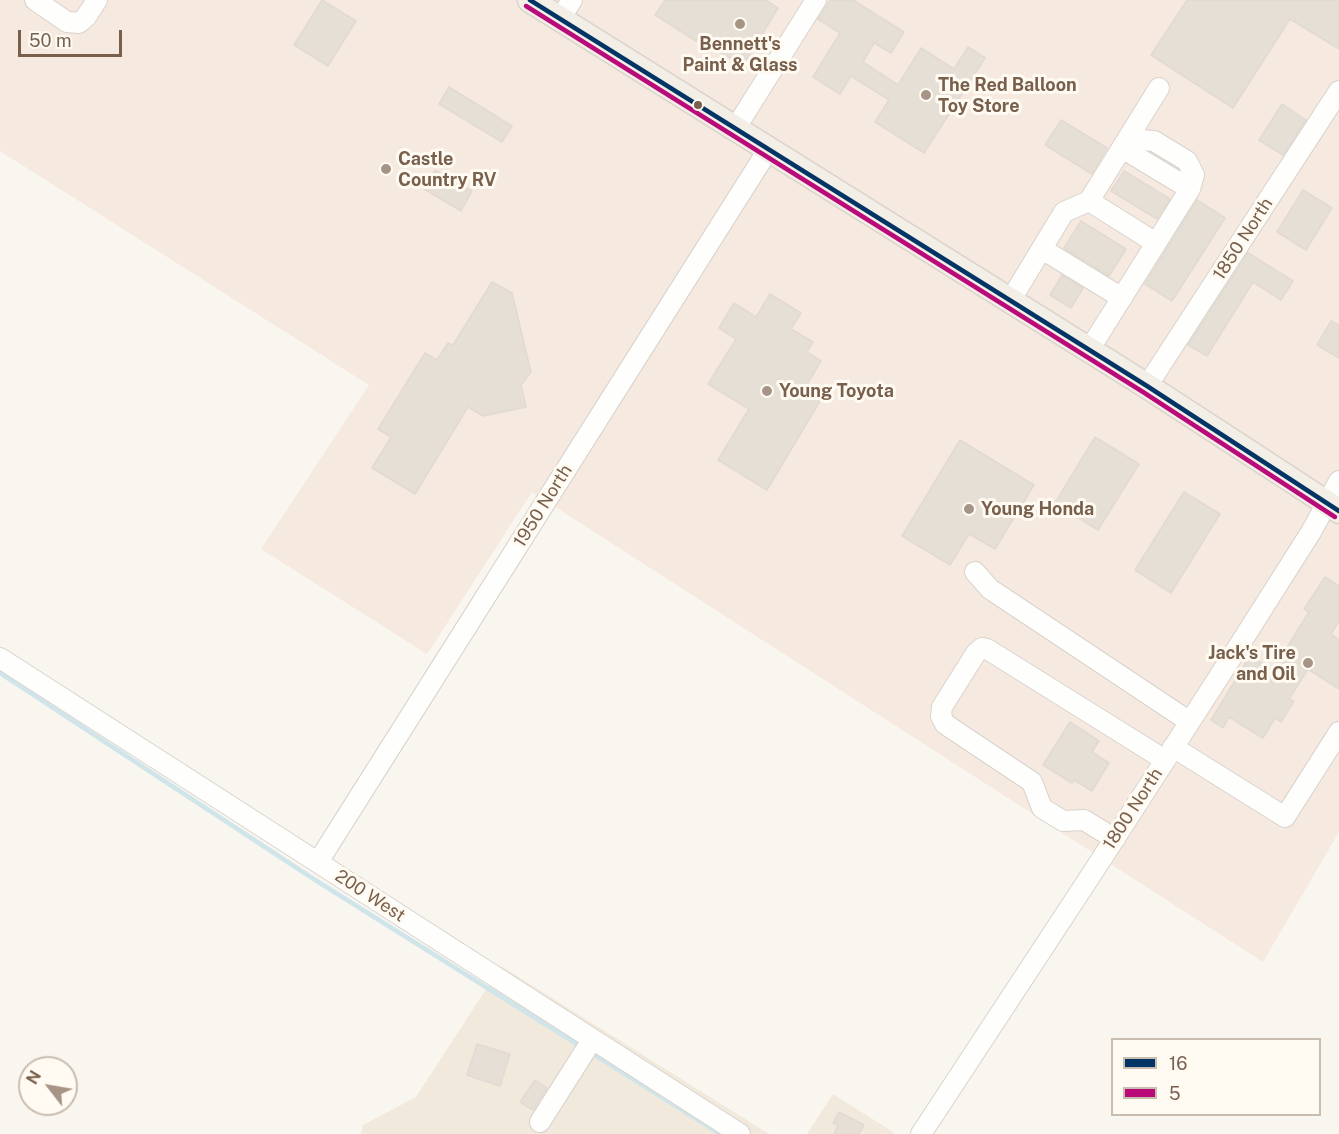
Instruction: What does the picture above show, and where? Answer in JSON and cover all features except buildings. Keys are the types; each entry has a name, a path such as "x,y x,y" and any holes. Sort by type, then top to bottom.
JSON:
{"main road":[{"path":"530,0 566,9 735,129 1147,386 1333,507"}],"street":[{"path":"34,0 67,22 80,22 97,0"},
{"path":"735,129 816,0"},
{"path":"1010,301 1064,212 1089,201 1159,88"},
{"name":"1850 North","path":"1147,386 1339,91"},
{"path":"1089,350 1190,189 1125,143"},
{"name":"1950 North","path":"318,862 768,150"},
{"path":"1089,201 1156,243"},
{"path":"1042,249 1122,298"},
{"name":"1800 North","path":"921,1134 1333,507 1339,481"},
{"path":"975,572 990,589 1190,722"},
{"path":"1115,839 1084,820 1063,821 1042,808 1032,782 945,724 941,716 942,707 976,653 982,648 1285,817 1339,732"},
{"name":"200 West","path":"0,658 318,862 588,1047 740,1134"},
{"path":"540,1122 588,1047"}],"shaded area":[{"path":"0,0 1339,0 1339,832 1263,962 532,492 427,654 261,549 369,385 0,151"},
{"path":"501,966 769,1134 361,1134 363,1125 416,1097"},
{"path":"833,1094 893,1132 892,1134 807,1134"}],"waterway":[{"path":"0,673 312,878 583,1048"},
{"path":"590,1052 720,1134"}],"transit line":[{"name":"16","path":"530,0 1147,386 1339,511"},
{"name":"5","path":"526,6 1143,392 1335,517"}],"place":[{"name":"Bennett's Paint & Glass","path":"740,24"},
{"name":"The Red Balloon Toy Store","path":"926,95"},
{"name":"Castle Country RV","path":"386,169"},
{"name":"Young Toyota","path":"767,391"},
{"name":"Young Honda","path":"969,509"},
{"name":"Jack's Tire and Oil","path":"1308,663"}]}
